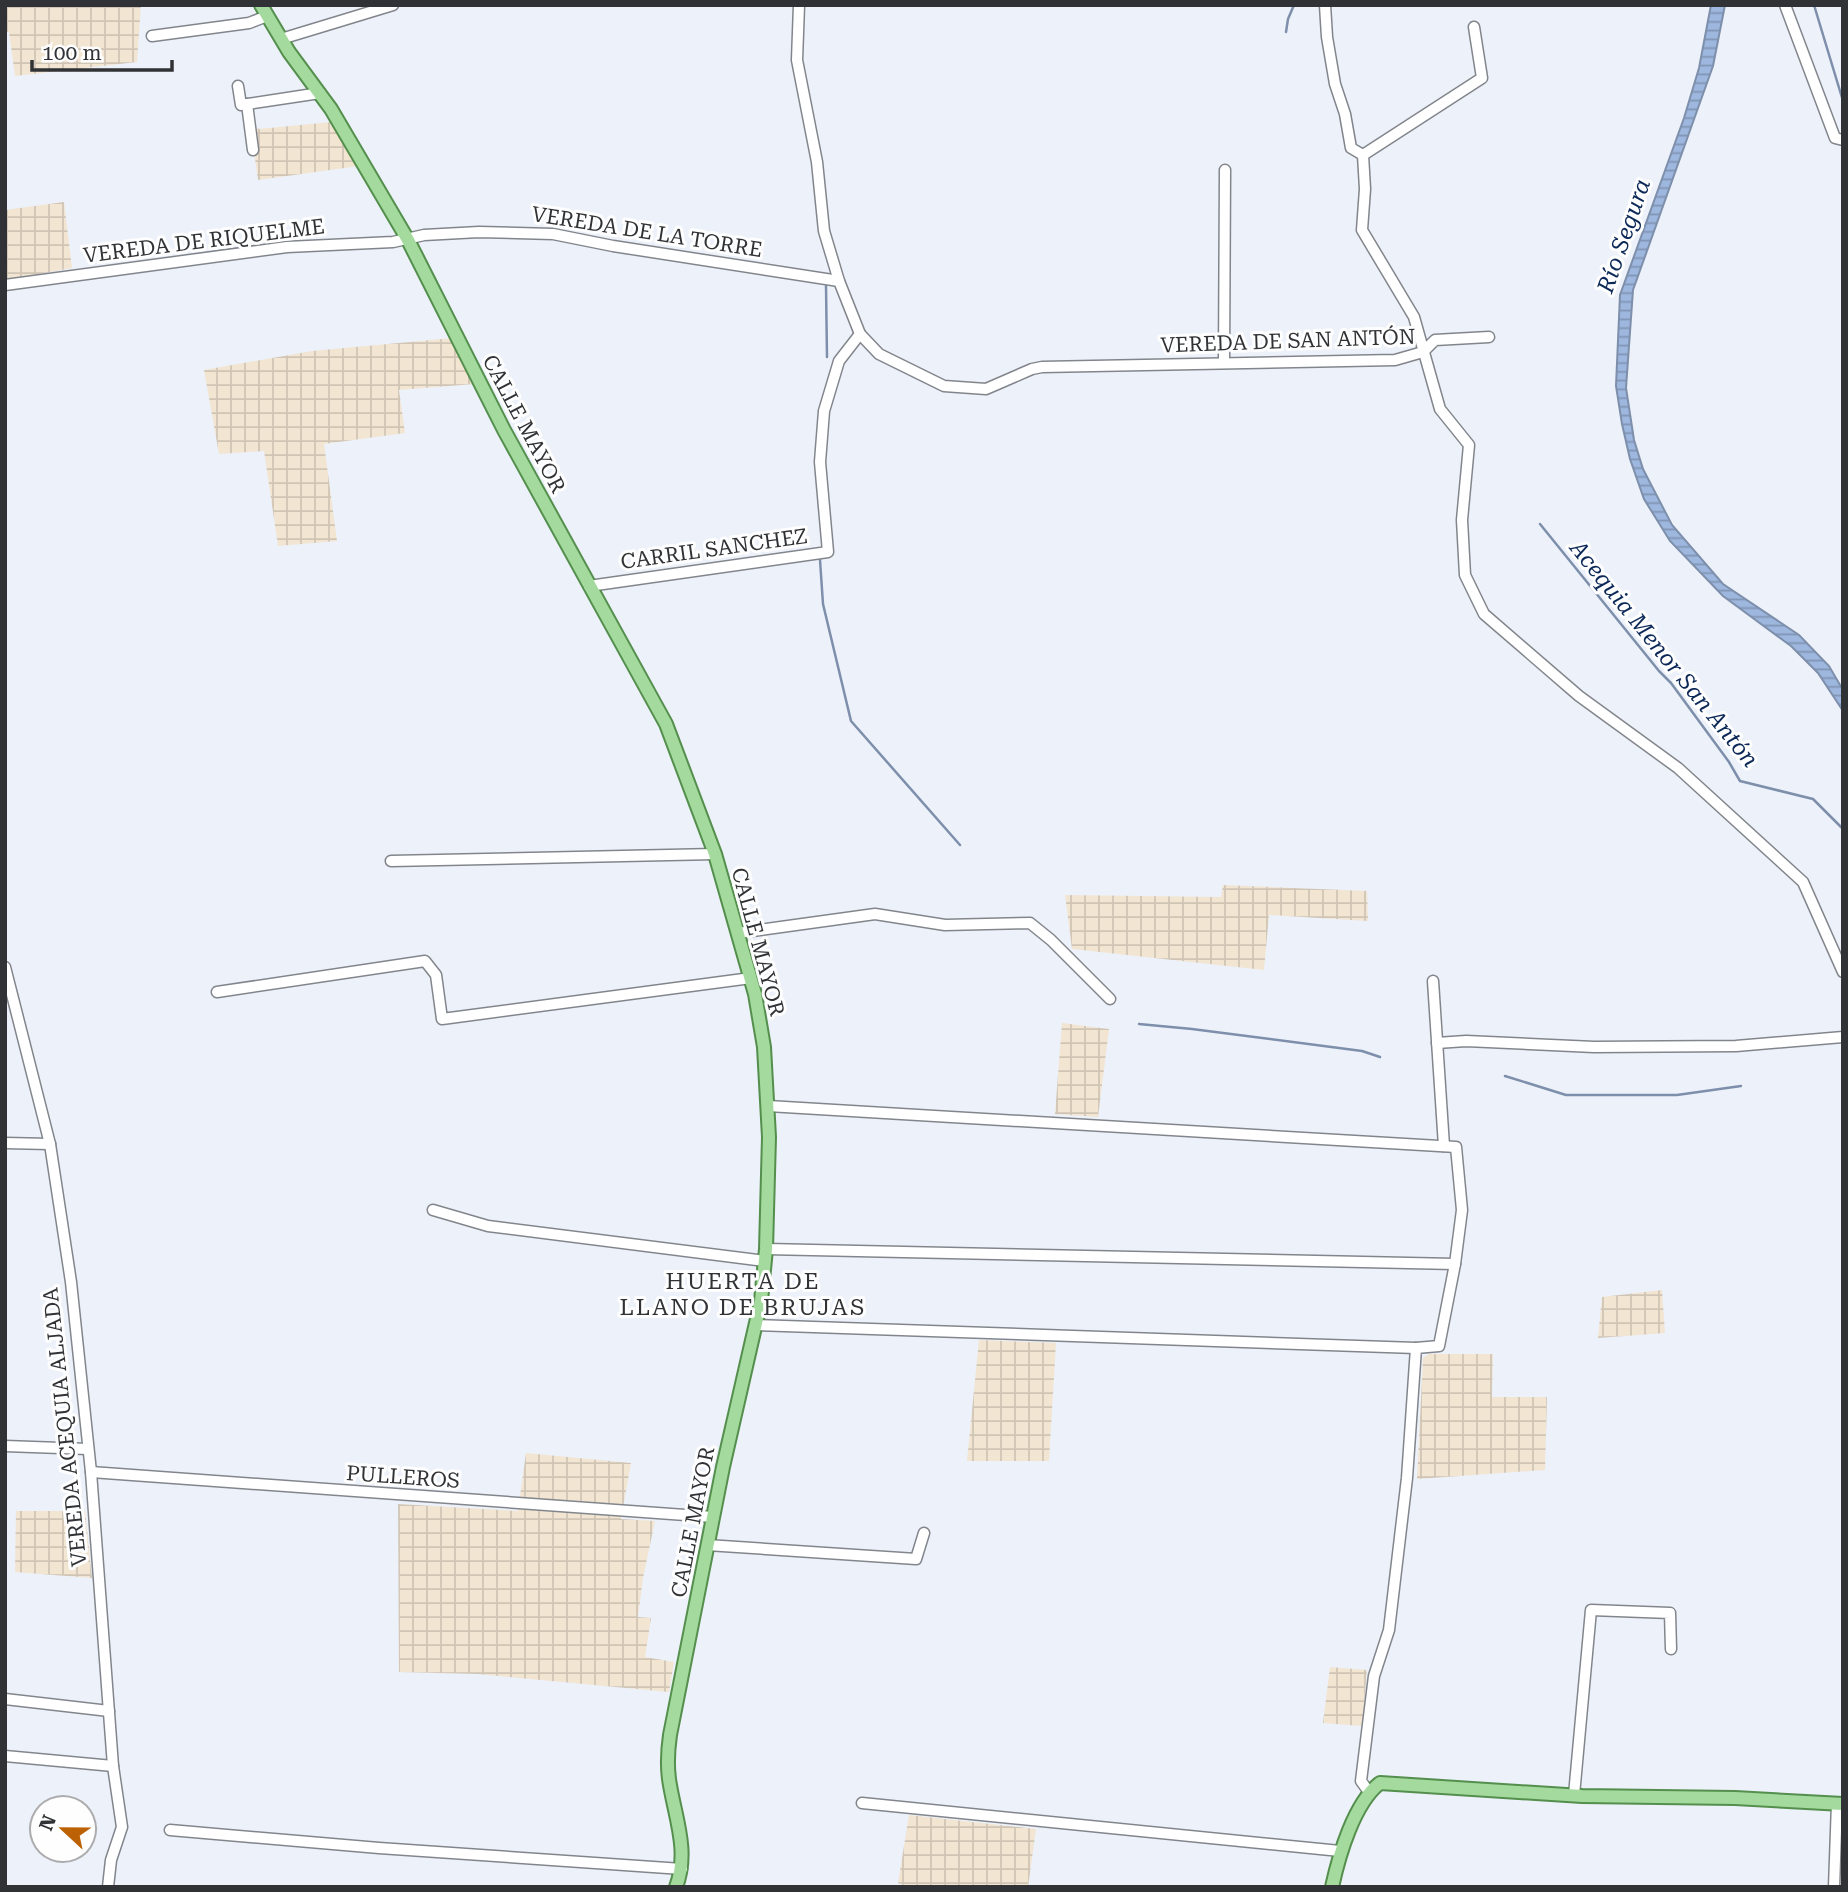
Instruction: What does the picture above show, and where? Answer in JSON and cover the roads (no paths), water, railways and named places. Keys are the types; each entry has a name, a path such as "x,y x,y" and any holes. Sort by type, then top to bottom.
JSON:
{"main road":[{"name":"CALLE MAYOR","path":"264,10 281,39 320,93 408,240 504,430 666,724 715,854 751,978 763,1038 768,1106 765,1255 757,1325 713,1517 669,1747 669,1777 682,1848 682,1869 676,1887"},
{"path":"1332,1887 1340,1851 1369,1792 1380,1783 1574,1795 1840,1803"}],"street":[{"path":"281,39 393,5"},
{"name":"VEREDA DE SAN ANTÓN","path":"799,5 797,60 817,162 824,231 839,281 860,334 879,354 944,386 986,389 1042,367 1395,360 1423,352 1440,409 1469,445 1462,520 1465,575 1483,614 1579,696 1678,768 1803,882 1843,972"},
{"path":"1325,5 1335,84 1345,114 1351,148 1363,155"},
{"path":"1785,5 1835,138 1843,140"},
{"path":"152,36 249,23 264,10"},
{"path":"1363,155 1482,78 1474,27"},
{"path":"238,86 242,105 320,93"},
{"path":"247,104 253,150"},
{"path":"1363,155 1365,188 1362,230 1415,317 1423,352"},
{"path":"1224,363 1225,170"},
{"name":"VEREDA DE LA TORRE","path":"408,240 424,235 479,232 553,234 613,246 839,281"},
{"name":"VEREDA DE RIQUELME","path":"5,285 287,247 408,240"},
{"name":"CARRIL SANCHEZ","path":"589,586 828,552 820,462 824,411 839,361 860,334"},
{"path":"1423,352 1435,340 1489,337"},
{"path":"391,861 715,854"},
{"path":"738,933 875,914 945,925 1030,923 1051,940 1110,999"},
{"path":"217,992 425,961 436,975 442,1018 751,978"},
{"name":"VEREDA ACEQUIA ALJADA","path":"5,967 50,1144 71,1283 91,1472 113,1766 121,1827 111,1860 108,1887"},
{"path":"1433,981 1444,1146"},
{"path":"1437,1043 1466,1041 1594,1047 1735,1046 1843,1037"},
{"path":"757,1325 1416,1348 1439,1346 1455,1264 1462,1210 1456,1147 768,1106"},
{"path":"5,1143 50,1144"},
{"path":"433,1210 488,1226 765,1255 1455,1264"},
{"path":"1369,1792 1361,1781 1374,1676 1389,1630 1407,1478 1416,1348"},
{"path":"5,1446 88,1449"},
{"name":"PULLEROS","path":"91,1472 713,1517"},
{"path":"708,1545 916,1559 924,1534"},
{"path":"1574,1795 1591,1610 1670,1614 1671,1649"},
{"path":"5,1699 109,1711"},
{"path":"5,1756 113,1766"},
{"path":"1834,1887 1840,1803"},
{"path":"862,1804 1340,1851"},
{"path":"170,1830 682,1869"}],"water":[{"path":"1711,5 1725,5 1713,66 1633,290 1626,388 1634,440 1643,469 1672,525 1723,584 1799,635 1829,666 1843,690 1843,711 1818,673 1791,646 1723,596 1670,541 1644,499 1630,459 1622,424 1616,386 1620,295 1684,118 1699,68"}],"waterway":[{"name":"Acequia Menor San Antón","path":"1286,32 1294,5"},
{"path":"1814,5 1843,101"},
{"path":"826,286 827,357"},
{"name":"Acequia Menor San Antón","path":"1540,524 1671,683 1740,781 1813,799 1843,829"},
{"path":"820,560 823,604 851,721 960,845"},
{"path":"1139,1024 1362,1051 1380,1057"},
{"path":"1505,1076 1566,1095 1677,1095 1741,1086"}],"district":[{"name":"HUERTA DE LLANO DE BRUJAS","path":"743,1294"}],"water label":[{"name":"Río Segura","path":"1624,236"}]}
